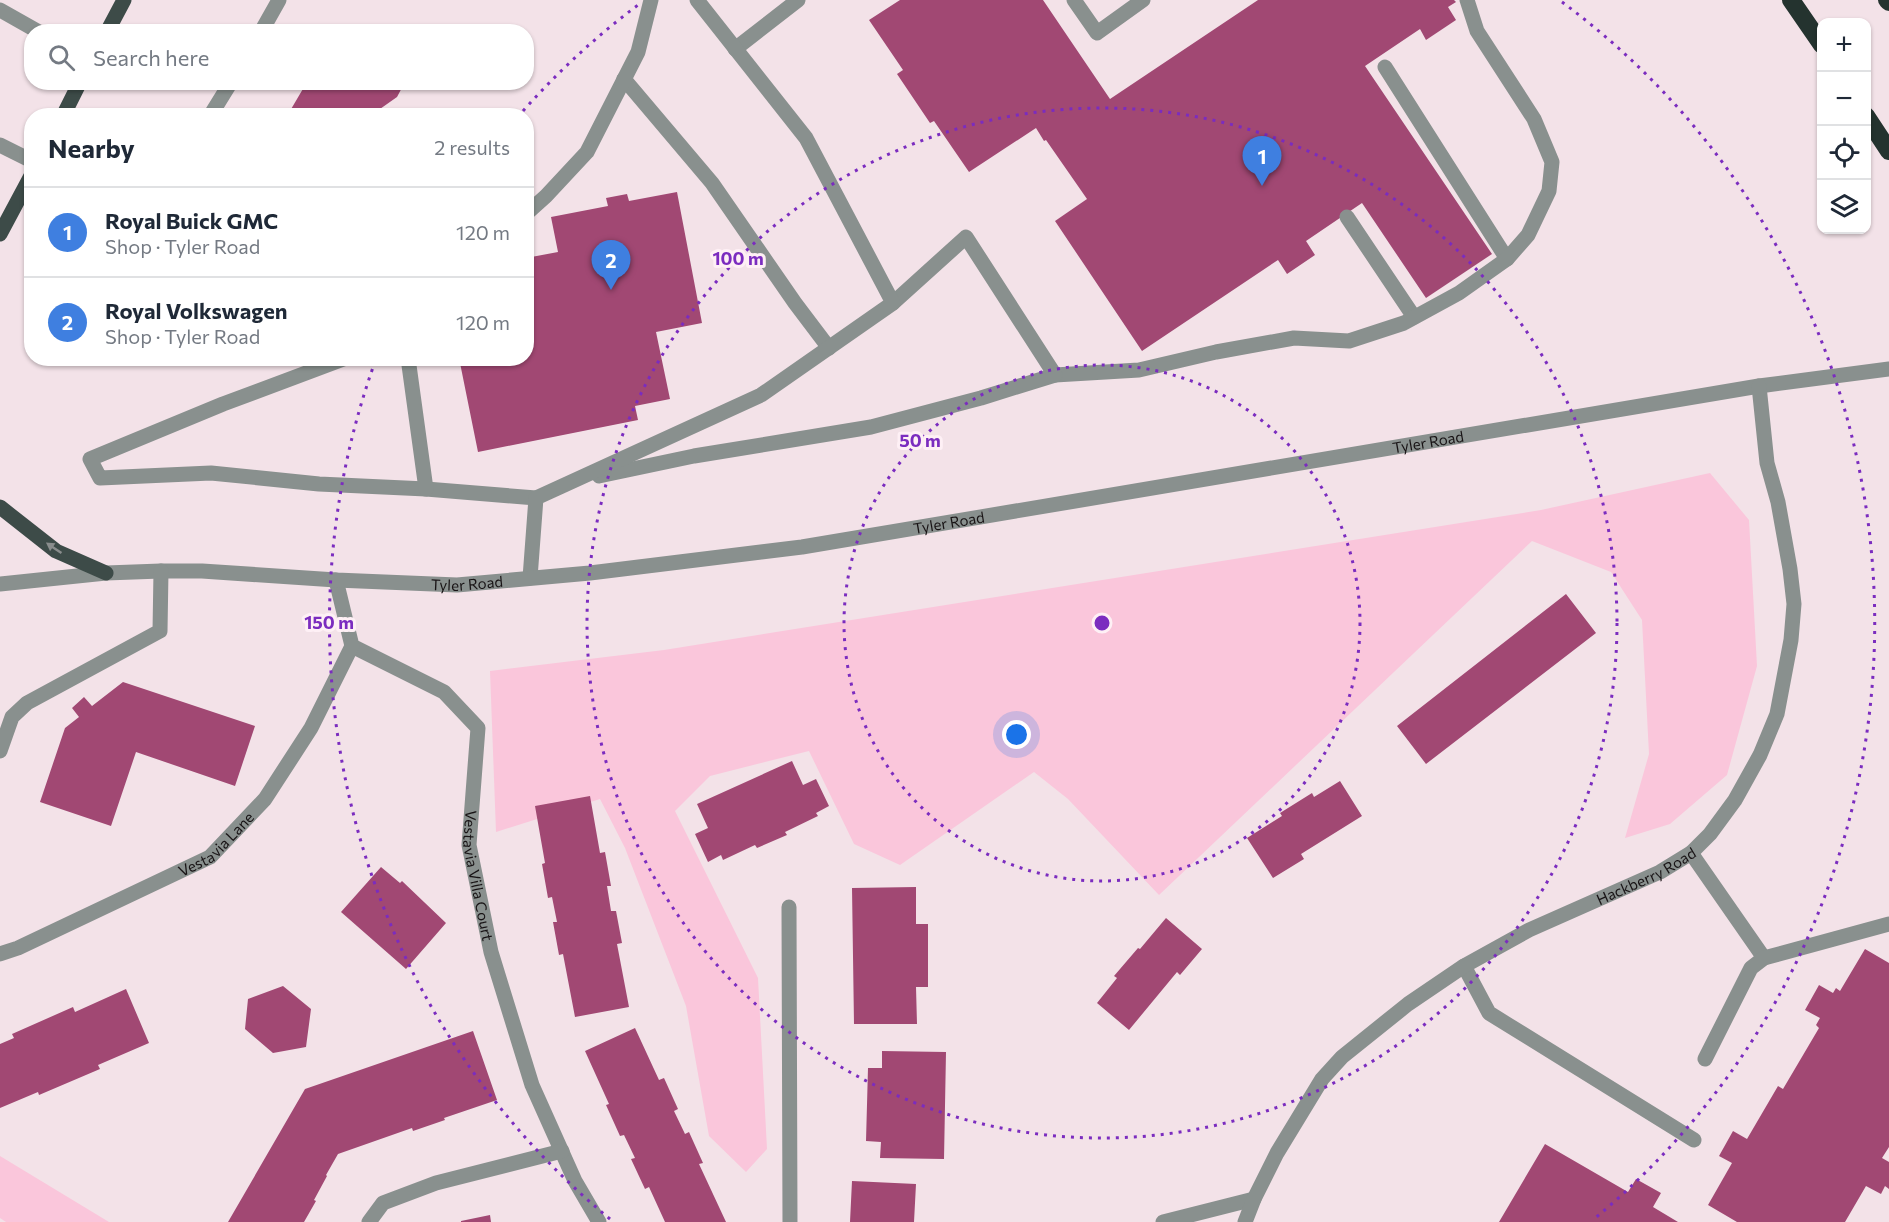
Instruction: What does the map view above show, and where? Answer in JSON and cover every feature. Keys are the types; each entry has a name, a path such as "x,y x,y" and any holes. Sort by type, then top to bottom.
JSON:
{"highway":[{"path":"1791,0 1817,39"},
{"path":"1871,124 1889,151"}],"main road":[{"path":"111,24 124,0"},
{"path":"67,108 76,90"},
{"path":"0,234 24,189"},
{"path":"0,507 56,552 106,573"}],"street":[{"path":"266,24 279,0"},
{"path":"534,207 586,152 638,52 651,0"},
{"path":"697,0 806,138 893,303"},
{"path":"735,49 798,0"},
{"path":"1074,0 1097,33 1143,0"},
{"path":"570,482 694,456 872,427 981,398 1055,375 1139,370 1216,352 1294,338 1349,341 1404,323 1459,293 1507,259 1528,235 1549,191 1552,162 1534,119 1478,31 1467,0"},
{"path":"0,10 25,24"},
{"path":"1385,67 1507,259"},
{"path":"624,79 712,183 788,294 829,348"},
{"path":"215,108 226,90"},
{"path":"0,145 24,157"},
{"path":"1347,218 1414,317"},
{"path":"325,366 223,404 90,459 100,478 211,473 318,484 426,489 536,498 761,395 893,303 966,237 1055,375"},
{"path":"409,366 426,489"},
{"name":"Tyler Road","path":"0,584 106,573 161,571 202,571 457,585 590,573 802,547 1759,386 1889,369"},
{"name":"Hackberry Road","path":"1245,1222 1277,1153 1322,1079 1342,1057 1408,1004 1464,966 1529,930 1660,872 1691,853 1710,834 1734,800 1760,755 1777,714 1791,640 1794,604 1778,502 1767,463 1759,386"},
{"path":"530,578 536,498"},
{"path":"0,751 12,717 27,703 160,631 161,571"},
{"path":"336,580 352,646"},
{"name":"Vestavia Lane","path":"0,954 18,948 210,857 265,800 311,728 352,646"},
{"name":"Vestavia Villa Court","path":"352,646 444,692 478,728 469,845 491,952 532,1085 575,1181 599,1222"},
{"path":"1691,853 1764,958"},
{"path":"789,908 790,1222"},
{"path":"1706,1059 1751,968 1764,958 1889,924"},
{"path":"1464,966 1489,1012 1694,1140"},
{"path":"369,1222 383,1203 436,1183 562,1152"},
{"path":"1163,1222 1254,1199"}],"shaded area":[{"path":"1710,473 1749,520 1757,666 1727,775 1670,824 1625,838 1649,754 1642,620 1611,572 1532,541 1159,895 1068,799 1034,772 900,865 854,844 809,751 710,776 675,811 758,978 767,1149 746,1172 709,1136 686,1006 625,848 600,799 496,832 490,671 664,650 1541,510"},
{"path":"0,1156 109,1222 6,1222 0,1218"}],"building":[{"path":"900,0 1043,0 1110,99 1258,0 1454,0 1456,2 1448,7 1456,20 1426,40 1420,29 1365,66 1492,254 1426,298 1362,203 1306,241 1315,255 1287,274 1278,260 1142,351 1055,221 1087,199 1036,128 969,172 934,121 930,123 897,74 903,70 869,20"},
{"path":"302,90 401,90 397,97 381,108 292,108"},
{"path":"677,192 702,323 656,332 670,399 635,406 638,420 478,452 461,366 534,366 534,256 558,252 551,217 608,206 606,198 627,194 629,201"},
{"path":"1566,594 1596,633 1426,764 1397,726"},
{"path":"123,682 255,726 235,786 136,752 111,826 40,802 65,728 79,717 72,708 84,697 92,706"},
{"path":"792,761 803,785 816,779 829,806 816,813 818,816 785,832 787,835 757,848 755,845 723,860 721,855 708,862 695,834 708,828 697,804"},
{"path":"1340,781 1362,816 1301,854 1304,859 1273,878 1247,838 1282,816 1280,813 1312,793 1314,797"},
{"path":"590,796 600,853 605,852 611,886 607,886 611,911 616,911 622,943 617,944 629,1007 575,1017 563,954 559,955 553,922 557,922 552,897 548,898 542,864 545,863 535,806"},
{"path":"381,867 400,883 402,881 446,923 406,969 341,912"},
{"path":"916,887 916,924 928,924 928,987 916,987 917,1024 854,1024 852,888"},
{"path":"1166,918 1202,949 1180,975 1177,972 1129,1030 1097,1003 1117,978 1114,976"},
{"path":"1865,949 1889,963 1889,1147 1882,1158 1889,1162 1889,1189 1885,1186 1881,1194 1866,1186 1845,1222 1737,1222 1708,1205 1732,1163 1719,1156 1733,1131 1747,1139 1778,1086 1783,1089 1819,1028 1816,1025 1820,1018 1805,1010 1819,985 1833,993 1836,988 1840,991"},
{"path":"283,986 311,1009 306,1047 273,1053 245,1029 248,999"},
{"path":"126,989 149,1043 98,1065 100,1069 39,1095 38,1092 0,1108 0,1044 14,1038 12,1034 73,1007 75,1012"},
{"path":"635,1028 659,1080 664,1078 678,1109 674,1111 685,1134 689,1132 703,1163 699,1164 726,1222 665,1222 649,1187 645,1189 631,1159 635,1158 624,1135 620,1136 606,1105 609,1104 585,1051"},
{"path":"473,1031 497,1100 413,1131 412,1128 338,1154 304,1222 228,1222 305,1089"},
{"path":"882,1051 946,1052 944,1159 880,1158 881,1142 866,1141 868,1068 882,1068"},
{"path":"1545,1144 1628,1192 1636,1179 1661,1193 1653,1207 1678,1222 1499,1222"},
{"path":"852,1181 916,1184 914,1222 850,1222"},
{"path":"490,1215 491,1222 461,1222 461,1221"}],"place":[{"name":"Royal Buick GMC","path":"1262,186"},
{"name":"Royal Volkswagen","path":"611,290"}]}
